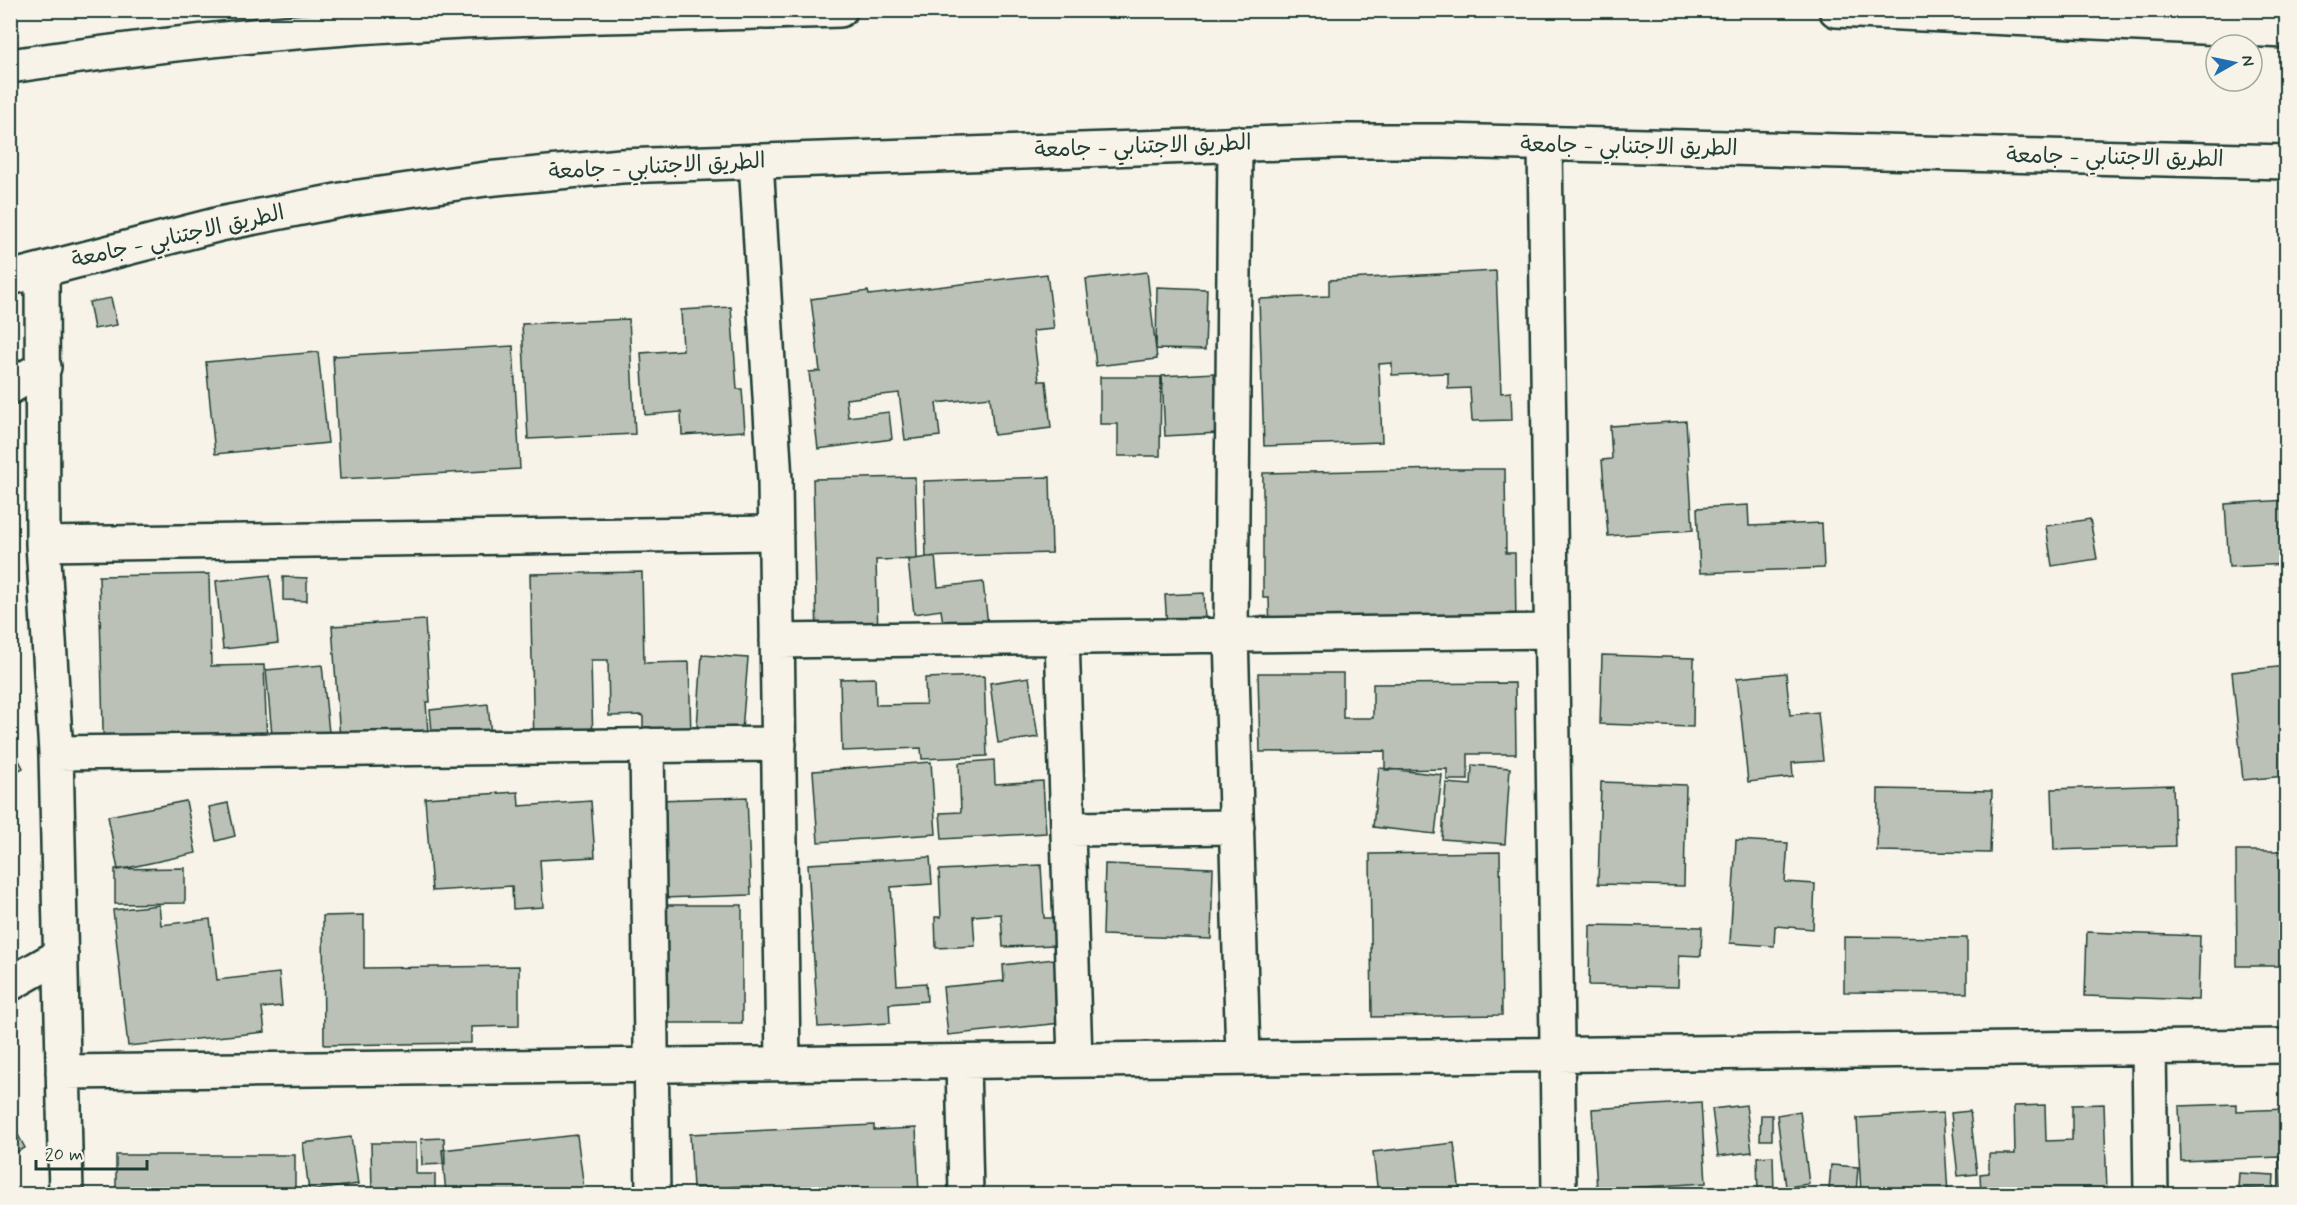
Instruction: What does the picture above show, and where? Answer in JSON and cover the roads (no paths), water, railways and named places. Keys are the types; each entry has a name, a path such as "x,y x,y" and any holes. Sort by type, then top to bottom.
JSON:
{"street":[{"path":"10,66 198,42 334,29 470,21 840,10"},
{"path":"1836,10 2190,19 2286,31"},
{"name":"الطريق الاجتنابي - جامعة","path":"10,278 220,224 352,198 486,179 621,166 1235,143 1442,141 2286,162"},
{"path":"1235,143 1231,635 1243,1058"},
{"path":"1545,145 1559,1194"},
{"path":"756,161 776,533 783,1064"},
{"path":"42,271 43,544 56,753 66,1194"},
{"path":"10,387 44,368"},
{"path":"43,544 776,533"},
{"path":"777,640 1551,631"},
{"path":"1062,637 1070,829 1075,1060"},
{"path":"56,753 779,744"},
{"path":"647,745 653,1194"},
{"path":"1070,829 1237,827"},
{"path":"10,984 61,955"},
{"path":"63,1072 2286,1046"},
{"path":"2149,1047 2151,1194"},
{"path":"963,1062 966,1194"}]}
